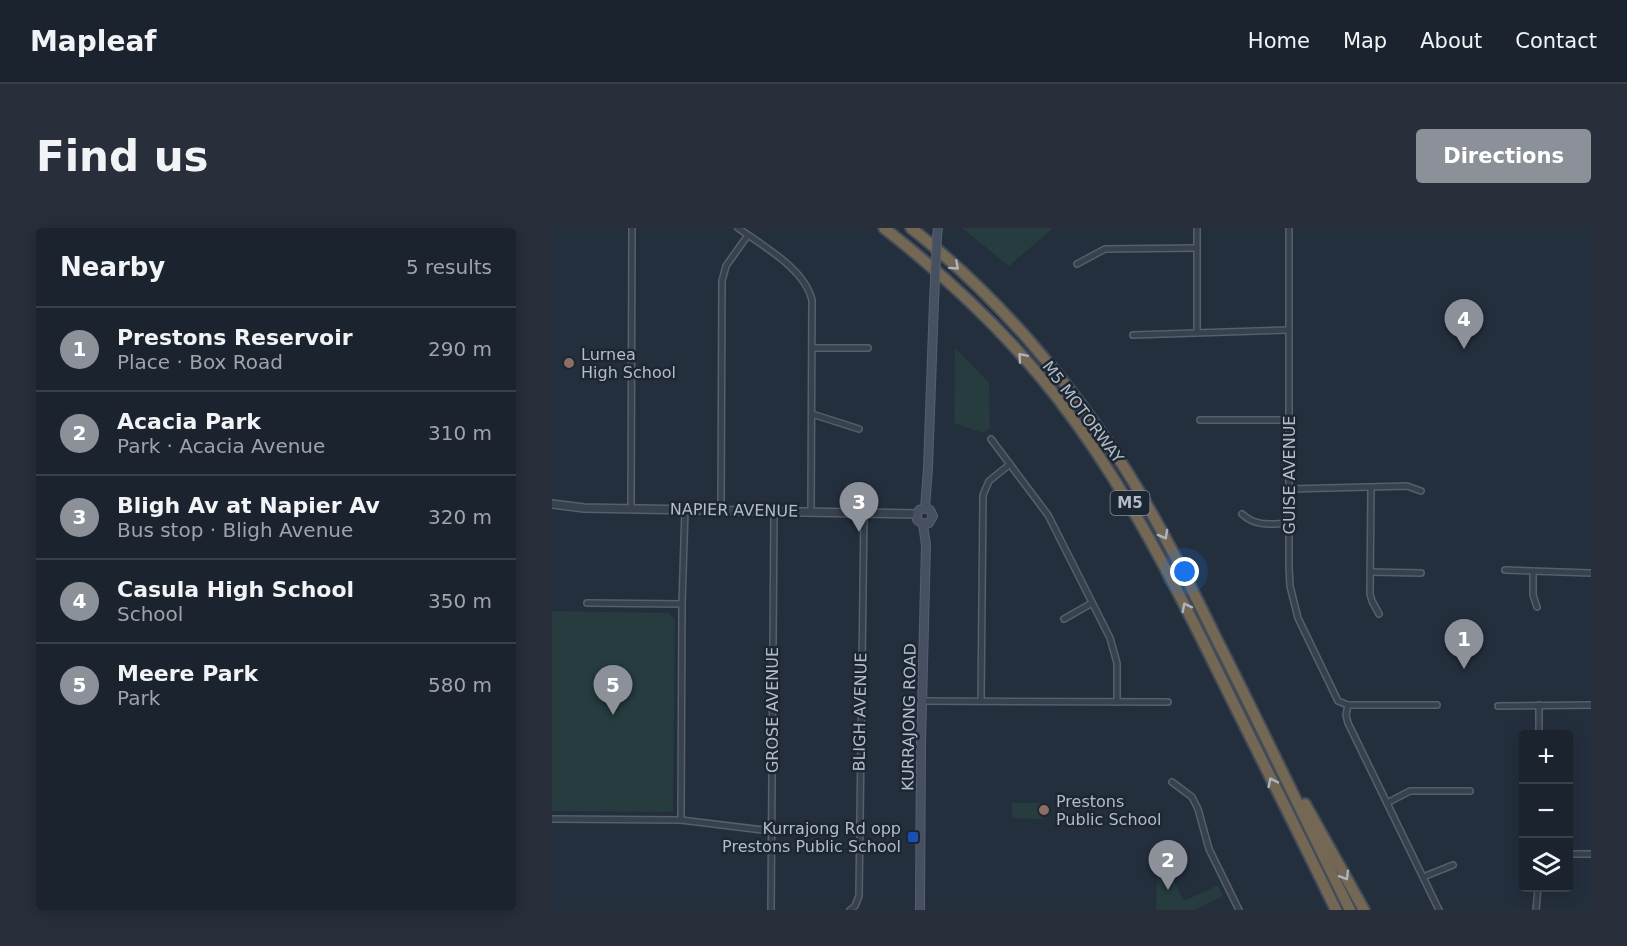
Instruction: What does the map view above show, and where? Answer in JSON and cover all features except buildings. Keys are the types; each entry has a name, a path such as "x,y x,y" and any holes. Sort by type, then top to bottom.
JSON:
{"highway":[{"name":"M5 MOTORWAY","path":"884,228 935,269 1005,337 1057,397 1113,476 1136,513 1183,601 1336,910"},
{"name":"M5 MOTORWAY","path":"911,228 1005,315 1078,401 1125,469 1166,537 1350,910"},
{"path":"1236,677 1364,910"}],"main road":[{"path":"925,508 938,228"},
{"path":"925,508 930,510 933,516 930,523 923,524 917,520 917,513 925,508"},
{"name":"KURRAJONG ROAD","path":"920,910 926,545 923,524"}],"street":[{"path":"631,509 632,228"},
{"path":"738,228 800,275 810,290 812,300 811,511"},
{"path":"1197,228 1197,332"},
{"name":"GUISE AVENUE","path":"1289,228 1290,586 1298,618 1334,696 1342,704 1348,705"},
{"path":"721,509 722,281 726,266 748,235"},
{"path":"1077,264 1105,249 1197,248"},
{"path":"1133,335 1288,330"},
{"path":"812,348 868,348"},
{"path":"812,414 859,429"},
{"path":"1200,420 1289,420"},
{"path":"991,439 1048,515 1092,603 1114,650 1117,663 1117,702"},
{"path":"981,701 983,495 989,481 1010,464"},
{"path":"1289,489 1407,486 1421,491"},
{"path":"1371,488 1371,601 1379,614"},
{"name":"NAPIER AVENUE","path":"552,504 578,508 917,513"},
{"path":"681,820 685,510"},
{"name":"GROSE AVENUE","path":"771,910 774,510"},
{"name":"BLIGH AVENUE","path":"851,910 859,896 864,512"},
{"path":"1242,514 1257,524 1289,524"},
{"path":"1505,570 1591,573"},
{"path":"1370,572 1421,573"},
{"path":"1533,572 1533,595 1537,607"},
{"path":"588,603 682,604"},
{"path":"1064,619 1092,603"},
{"path":"922,701 1168,702"},
{"path":"1437,705 1348,705 1346,715 1439,910"},
{"path":"1539,705 1539,730"},
{"path":"1498,706 1591,705"},
{"path":"1172,782 1192,797 1198,808 1209,849 1239,910"},
{"path":"1387,803 1410,791 1470,791"},
{"path":"552,819 681,820 771,831"},
{"path":"1573,854 1591,854"},
{"path":"1423,877 1453,865"},
{"path":"1536,910 1538,892"}],"green space":[{"path":"962,228 1053,228 1009,266"},
{"path":"955,348 989,383 990,428 983,433 954,423"},
{"path":"552,611 668,613 675,620 673,812 552,811"},
{"path":"1012,803 1042,803 1042,819 1012,818"},
{"path":"1157,865 1170,873 1184,901 1218,885 1223,896 1195,910 1156,910"}],"place":[{"name":"Casula High School","path":"1464,349"},
{"name":"Lurnea High School","path":"569,363"},
{"name":"Bligh Av at Napier Av","path":"859,532"},
{"name":"Prestons Reservoir","path":"1464,669"},
{"name":"Meere Park","path":"613,715"},
{"name":"Prestons Public School","path":"1044,810"},
{"name":"Kurrajong Rd opp Prestons Public School","path":"913,837"},
{"name":"Acacia Park","path":"1168,890"}]}
